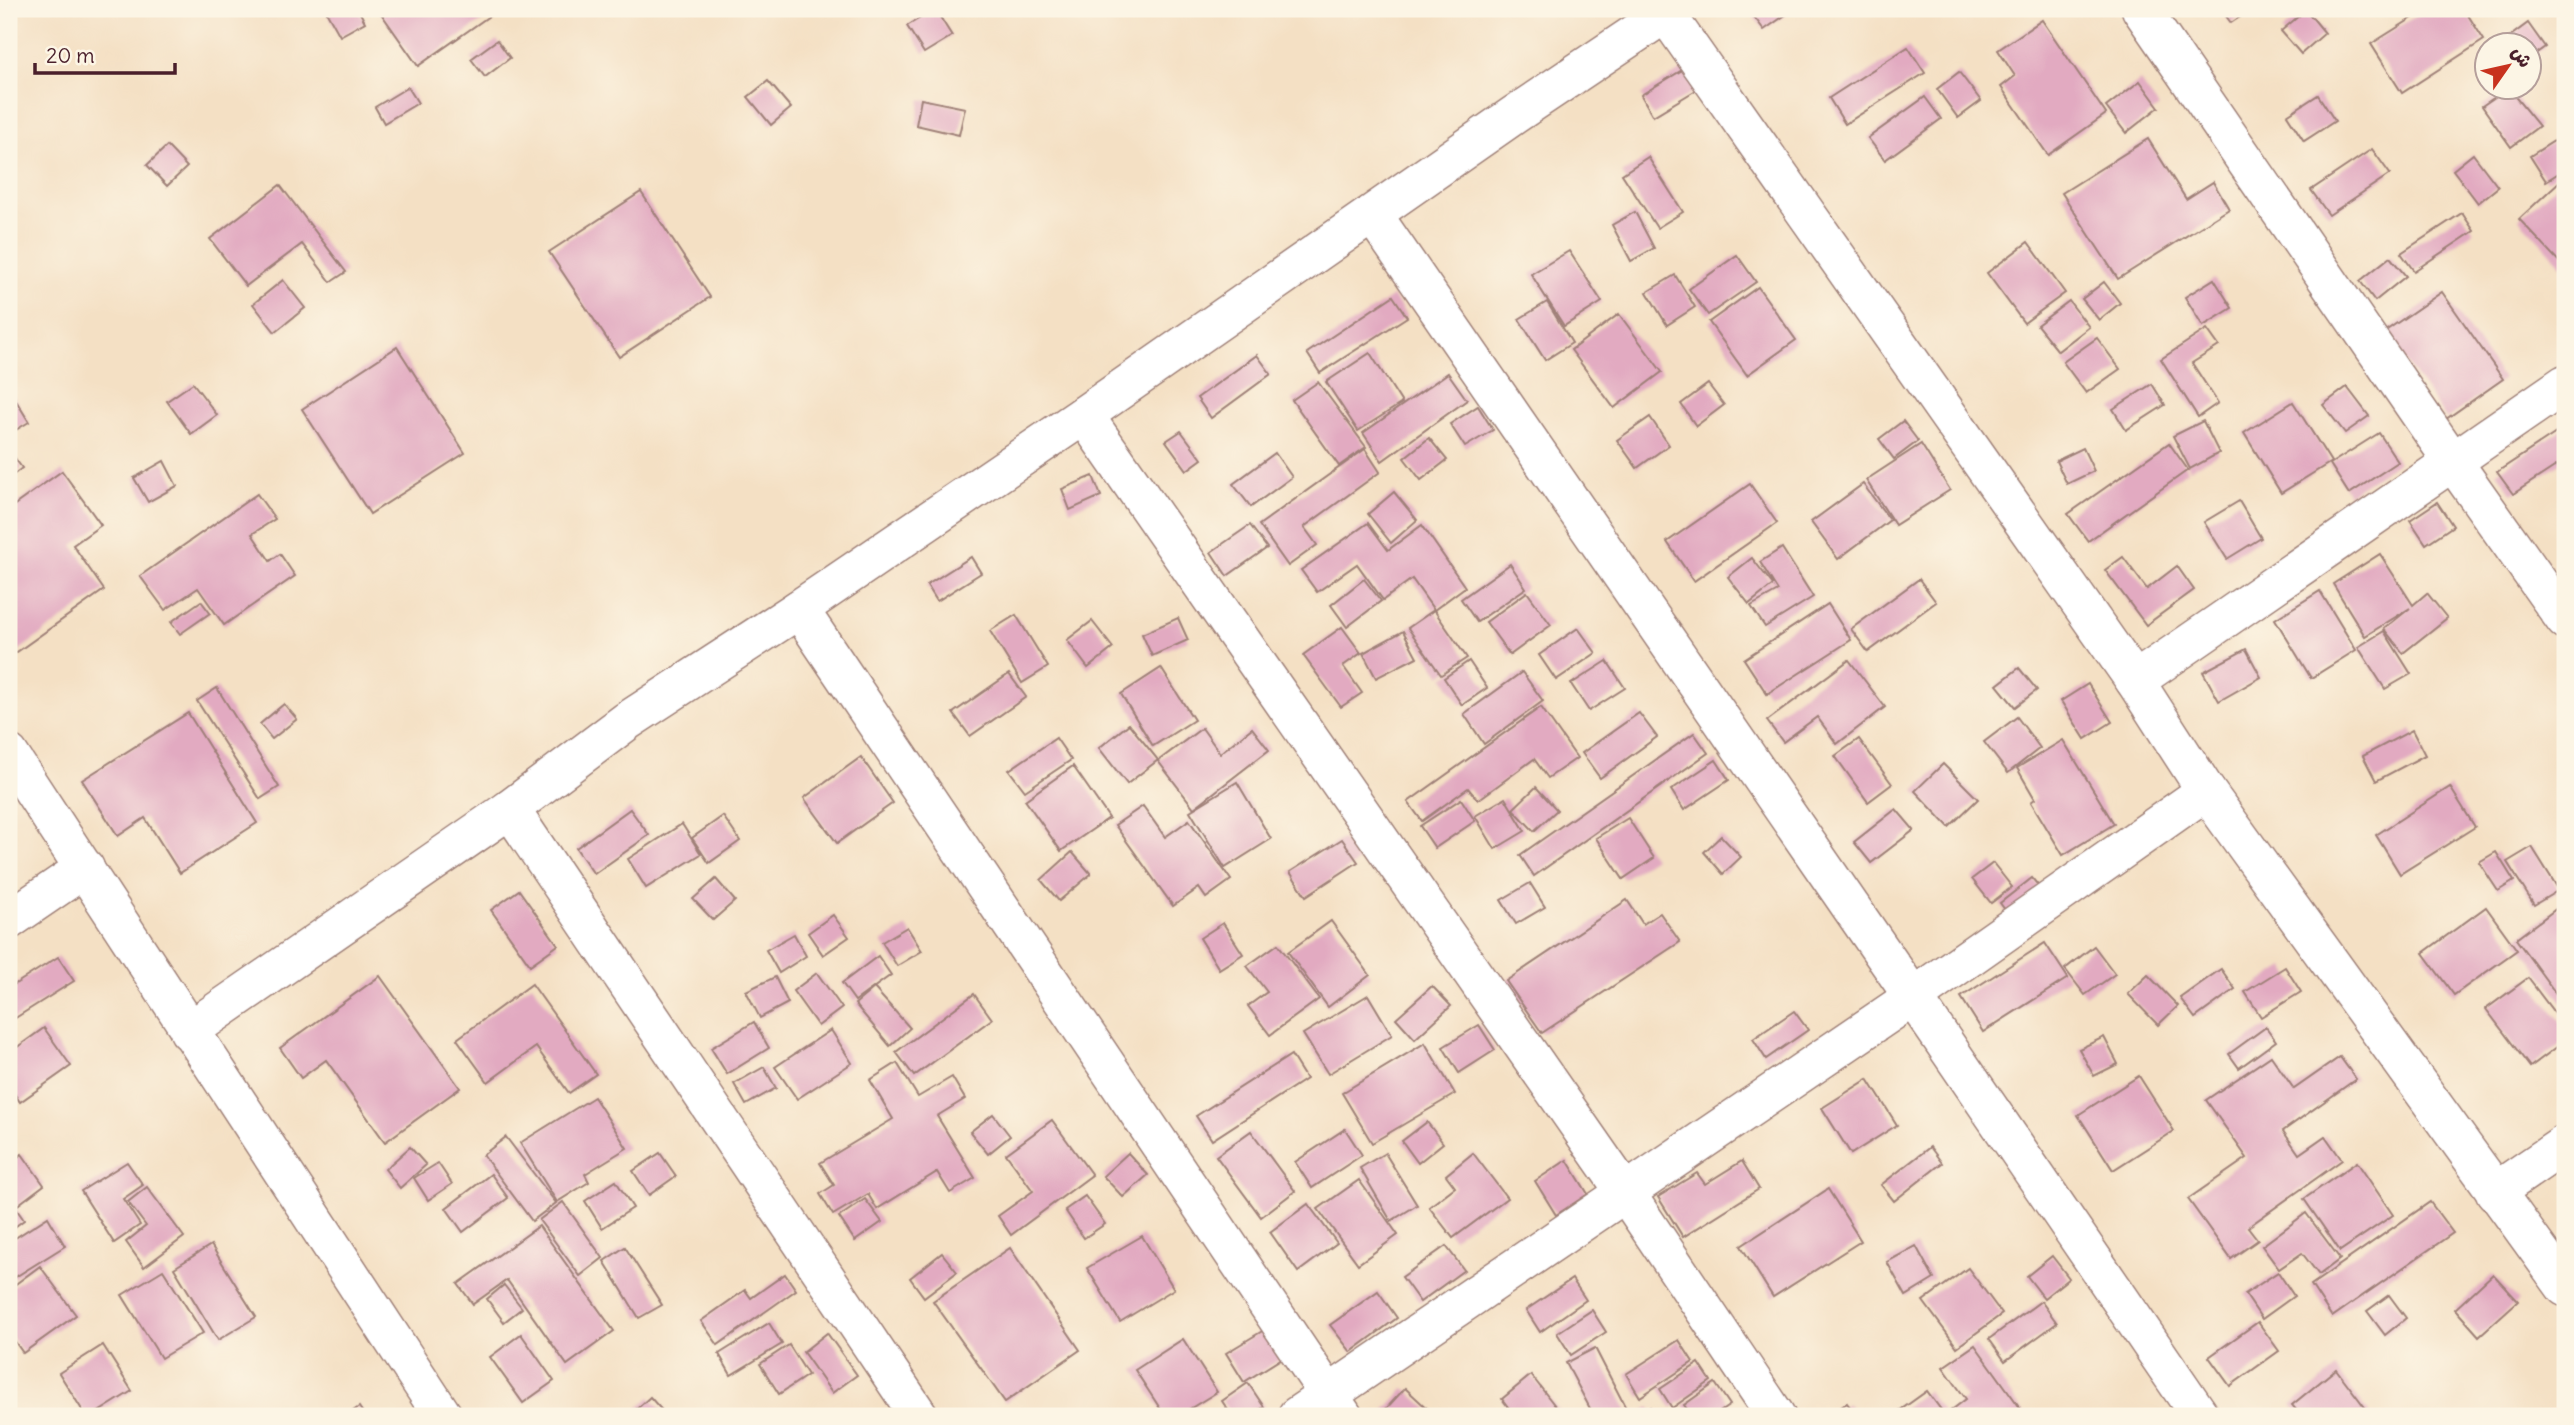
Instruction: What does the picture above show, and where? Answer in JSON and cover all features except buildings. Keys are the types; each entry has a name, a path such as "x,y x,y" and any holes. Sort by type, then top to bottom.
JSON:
{"street":[{"path":"2141,9 2565,620"},
{"path":"189,1031 510,809 627,721 799,609 1084,415 1514,115 1669,11 2135,681 2206,791 2565,1287"},
{"path":"1373,215 2200,1416"},
{"path":"2135,681 2565,384"},
{"path":"1084,415 1625,1192 1776,1416"},
{"path":"799,609 1336,1406"},
{"path":"9,754 443,1416"},
{"path":"1297,1416 1336,1406 1625,1192 1913,997 2206,791"},
{"path":"510,809 919,1416"},
{"path":"9,920 85,868"},
{"path":"2495,1192 2565,1144"}]}
